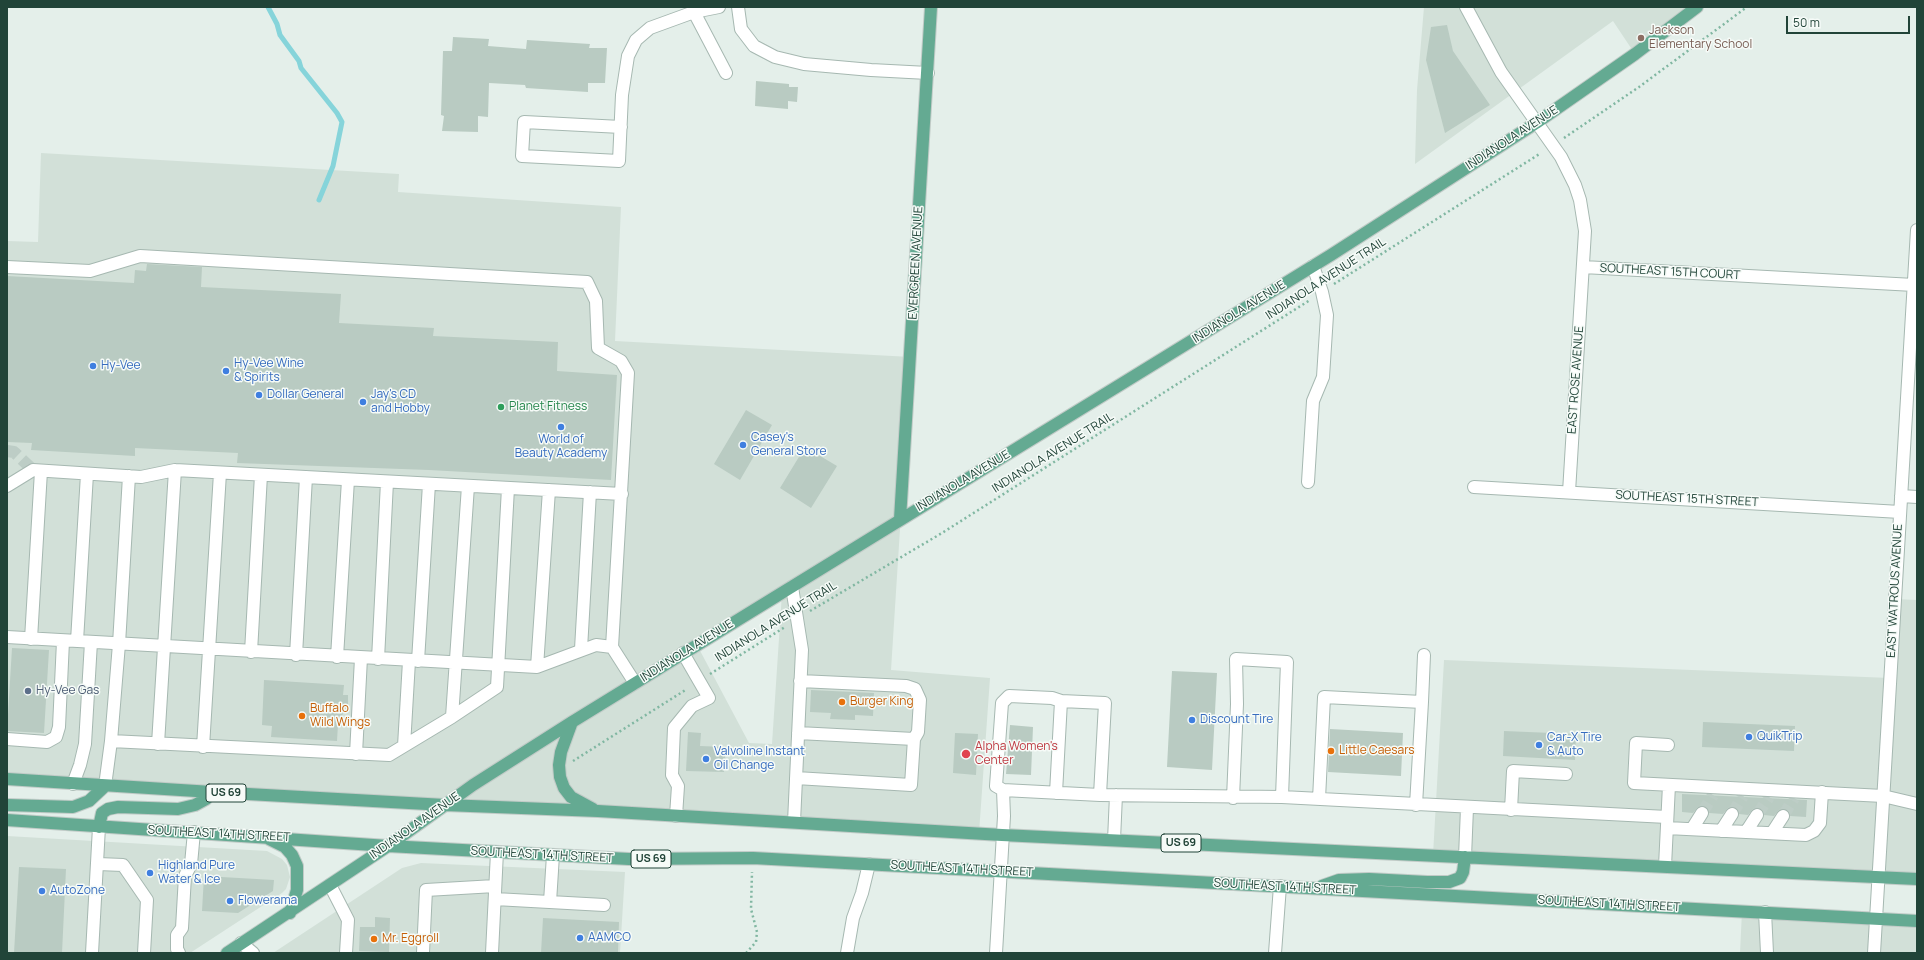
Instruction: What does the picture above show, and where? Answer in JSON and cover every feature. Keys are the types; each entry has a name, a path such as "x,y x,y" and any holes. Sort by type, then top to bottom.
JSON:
{"main road":[{"name":"EVERGREEN AVENUE","path":"900,519 931,7"},
{"name":"INDIANOLA AVENUE","path":"227,953 290,913 388,846 473,785 572,722 1313,266 1536,123 1635,54 1697,7"},
{"path":"572,722 561,752 559,765 560,777 564,788 571,797 598,811"},
{"name":"US 69","path":"7,779 105,786 445,805 598,811 1002,835 1917,879"},
{"path":"7,805 73,807 89,801 105,786"},
{"path":"99,827 102,813 108,809 118,807 178,809 195,805 206,799 212,792"},
{"name":"SOUTHEAST 14TH STREET","path":"7,820 99,827 262,836 388,846 553,855 629,859 753,858 1917,921"},
{"path":"262,836 285,847 297,866 297,890 290,913"},
{"path":"1315,888 1339,880 1369,878 1427,882 1455,881 1460,878 1464,872 1464,857"}],"street":[{"path":"621,127 524,122 522,156 619,161 621,127 622,95 628,56 636,40 650,28 694,12 719,7"},
{"path":"738,7 741,29 754,46 775,57 804,64 928,73"},
{"name":"SOUTHEAST 15TH COURT","path":"1466,7 1501,72 1561,157 1575,185 1580,200 1584,231 1583,267 1914,285"},
{"path":"694,12 726,73"},
{"name":"EAST WATROUS AVENUE","path":"1874,953 1917,230"},
{"path":"7,267 90,271 140,256 587,282 596,301 598,348 621,361 628,373 612,647 634,683"},
{"path":"1308,482 1314,401 1323,377 1327,315 1322,292 1313,266"},
{"name":"EAST ROSE AVENUE","path":"1569,492 1583,267"},
{"path":"7,486 33,470 141,477 175,470 622,494"},
{"path":"158,744 175,470"},
{"path":"31,639 41,471"},
{"path":"203,746 220,473"},
{"path":"77,642 87,474"},
{"path":"251,652 260,475"},
{"path":"105,786 111,742 119,644 129,476"},
{"path":"296,655 306,478"},
{"path":"337,657 348,480"},
{"path":"378,659 386,482"},
{"path":"404,746 429,484"},
{"path":"452,717 468,486"},
{"name":"SOUTHEAST 15TH STREET","path":"1474,487 1900,512"},
{"path":"111,742 388,755 452,717 497,686 508,488"},
{"path":"537,667 549,490"},
{"path":"581,649 590,492"},
{"path":"1901,496 1917,497"},
{"path":"792,587 802,650 794,822"},
{"path":"7,637 296,655 537,667 581,649 596,645 612,647"},
{"path":"7,739 47,742 56,737 59,727 63,641"},
{"path":"73,784 80,765 85,744 91,642"},
{"path":"676,816 678,786 672,776 674,728 692,706 709,698 683,653"},
{"path":"1416,805 1424,655"},
{"path":"356,754 361,658"},
{"path":"1232,798 1237,704 1236,659 1287,662 1282,798"},
{"path":"796,778 911,785 914,739 918,732 920,700 915,689 906,686 800,681"},
{"path":"1100,795 1105,703 1061,701 1052,698 1009,696 1002,703 996,786 1003,790 1100,795 1318,799 1511,810 1667,823 1692,829 1806,835 1814,830 1820,823 1822,792"},
{"path":"1318,799 1324,697 1422,702"},
{"path":"1056,793 1061,701"},
{"path":"798,733 914,739"},
{"path":"1668,744 1636,743 1634,783 1669,785 1716,791 1771,794 1796,795 1822,792 1883,796 1917,804"},
{"path":"1511,810 1513,771 1566,774"},
{"path":"1665,866 1669,785"},
{"path":"996,953 1003,790"},
{"path":"1114,840 1116,795"},
{"path":"1464,857 1467,808"},
{"path":"1692,829 1702,813"},
{"path":"1721,831 1732,814"},
{"path":"1746,832 1757,815"},
{"path":"1772,833 1783,816"},
{"path":"92,953 99,827"},
{"path":"179,953 177,949 177,936 182,928 185,876 191,864 194,832"},
{"path":"492,953 497,852"},
{"path":"550,902 553,855"},
{"path":"98,864 123,865 147,900 144,953"},
{"path":"847,953 853,918 862,893 869,864"},
{"path":"330,885 348,920 346,953"},
{"path":"422,953 426,890 495,886"},
{"path":"1275,953 1280,886"},
{"path":"495,899 604,905"},
{"path":"1765,912 1767,953"},
{"path":"241,943 253,953"}],"path":[{"path":"1565,137 1633,91 1747,7"},
{"name":"INDIANOLA AVENUE TRAIL","path":"571,762 798,618 942,533 1540,153"},
{"path":"746,953 756,942 757,932 751,909 753,858"}],"shaded area":[{"path":"1424,7 1697,7 1635,54 1613,21 1415,164 1417,90"},
{"path":"41,153 399,174 398,192 621,207 615,341 911,357 891,670 990,678 979,833 7,778 7,241 38,242","holes":["782,593 772,744 749,743 697,645"]},
{"path":"1895,599 1917,600 1917,879 1433,855 1444,660 1890,678"},
{"path":"7,836 267,851 282,859 287,865 290,877 286,889 282,893 190,953 7,953"},
{"path":"421,863 625,872 620,953 273,953 402,868"},
{"path":"1742,911 1917,921 1917,953 1740,953"}],"building":[{"path":"1447,25 1453,51 1490,105 1445,133 1426,60 1431,27"},
{"path":"453,37 489,39 488,46 526,49 527,40 590,44 589,48 607,48 605,83 588,83 588,92 526,88 525,85 489,83 488,117 478,116 478,132 442,131 444,116 441,115 443,51 452,51"},
{"path":"756,81 789,84 789,87 798,87 797,102 788,101 788,109 755,106"},
{"path":"147,264 202,267 201,287 341,294 339,323 434,328 433,336 558,342 557,371 617,375 611,480 429,470 237,463 238,453 135,448 135,456 31,450 32,443 7,442 7,276 134,283 135,270 146,271"},
{"name":"Casey's General Store","path":"746,410 772,425 740,480 714,464"},
{"name":"Casey's General Store","path":"805,447 837,466 811,508 780,488"},
{"name":"Hy-Vee Gas","path":"12,648 49,650 44,733 7,731"},
{"name":"Discount Tire","path":"1172,671 1217,673 1212,770 1167,767"},
{"name":"Buffalo Wild Wings","path":"264,680 344,685 343,695 348,695 348,709 343,708 342,724 338,724 337,741 271,737 272,726 262,725"},
{"name":"Burger King","path":"811,690 874,693 873,716 855,715 855,720 830,719 831,713 810,712"},
{"name":"QuikTrip","path":"1703,722 1795,726 1794,751 1702,747"},
{"path":"1010,725 1033,727 1031,775 1006,774"},
{"path":"1330,729 1403,733 1401,776 1328,772"},
{"name":"Car-X Tire & Auto","path":"1504,731 1576,734 1575,760 1503,756"},
{"name":"Valvoline Instant Oil Change","path":"688,732 701,733 700,746 726,747 724,772 686,771"},
{"name":"Alpha Women's Center","path":"955,733 978,734 976,775 953,773"},
{"path":"1682,794 1807,800 1806,817 1790,816 1787,810 1783,809 1779,810 1774,816 1764,815 1761,809 1757,808 1753,809 1748,815 1739,814 1736,808 1732,807 1728,808 1723,814 1709,813 1708,809 1703,806 1698,807 1693,813 1682,812"},
{"name":"AutoZone","path":"19,867 66,869 62,953 14,953"},
{"name":"Flowerama","path":"204,876 274,880 273,891 238,913 202,911"},
{"name":"Mr. Eggroll","path":"375,917 390,918 389,952 359,951 360,927 375,927"},
{"name":"AAMCO","path":"543,918 619,922 618,953 541,953"}],"waterway":[{"path":"268,7 277,24 280,35 299,61 301,68 337,113 342,122 333,166 319,200"}],"tunnel":[{"path":"7,451 14,452 33,470"},
{"path":"1702,813 1713,795"},
{"path":"1732,814 1743,796"},
{"path":"1757,815 1769,797"},
{"path":"1783,816 1794,798"}],"place":[{"name":"Jackson Elementary School","path":"1641,38"},
{"name":"Hy-Vee","path":"93,366"},
{"name":"Hy-Vee Wine & Spirits","path":"226,371"},
{"name":"Dollar General","path":"259,395"},
{"name":"Jay's CD and Hobby","path":"363,402"},
{"name":"Planet Fitness","path":"501,407"},
{"name":"World of Beauty Academy","path":"561,427"},
{"name":"Casey's General Store","path":"743,445"},
{"name":"Hy-Vee Gas","path":"28,691"},
{"name":"Burger King","path":"842,702"},
{"name":"Buffalo Wild Wings","path":"302,716"},
{"name":"Discount Tire","path":"1192,720"},
{"name":"QuikTrip","path":"1749,737"},
{"name":"Car-X Tire & Auto","path":"1539,745"},
{"name":"Little Caesars","path":"1331,751"},
{"name":"Alpha Women's Center","path":"966,754"},
{"name":"Valvoline Instant Oil Change","path":"706,759"},
{"name":"Highland Pure Water & Ice","path":"150,873"},
{"name":"AutoZone","path":"42,891"},
{"name":"Flowerama","path":"230,901"},
{"name":"AAMCO","path":"580,938"},
{"name":"Mr. Eggroll","path":"374,939"}]}
